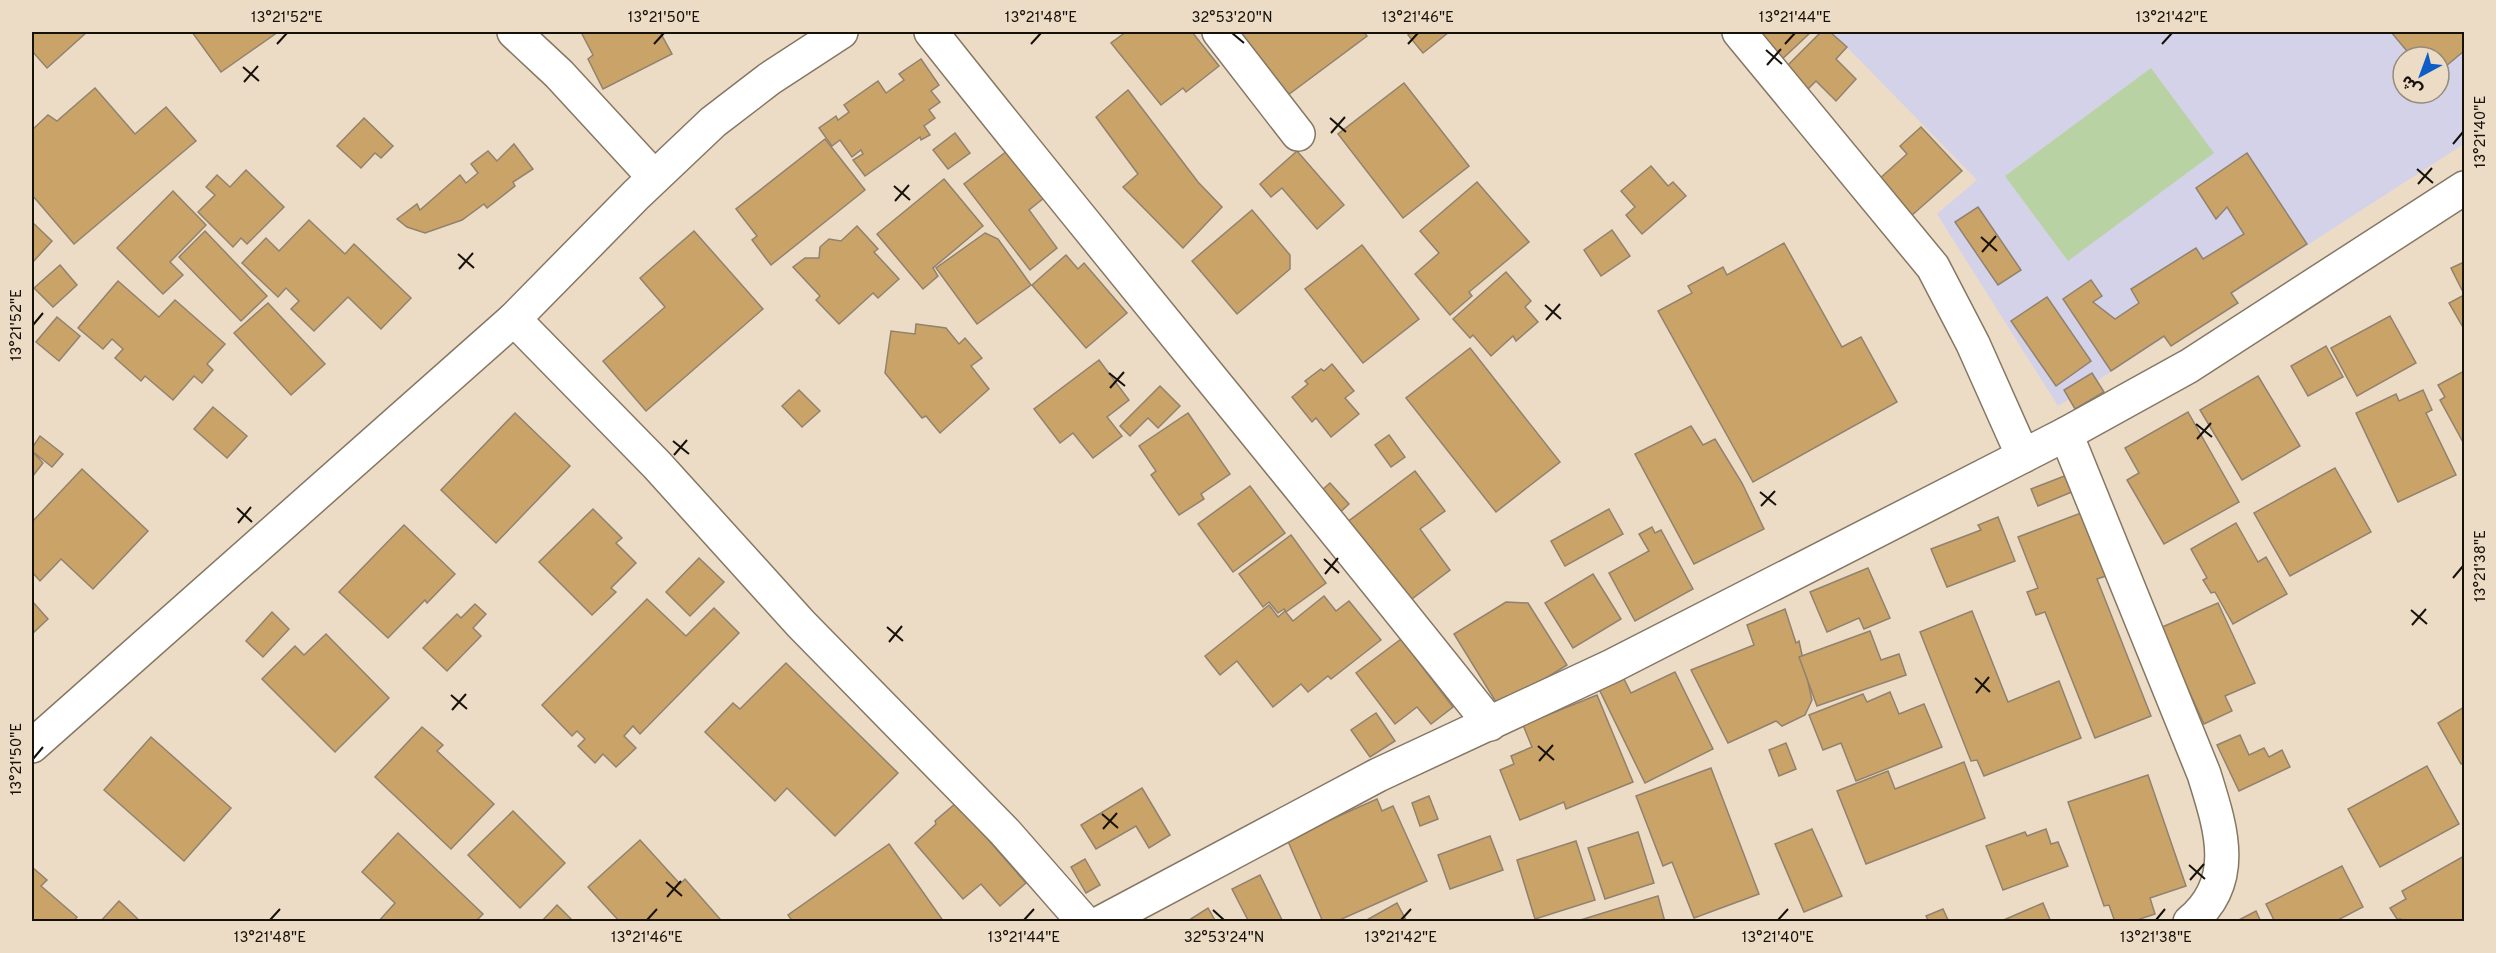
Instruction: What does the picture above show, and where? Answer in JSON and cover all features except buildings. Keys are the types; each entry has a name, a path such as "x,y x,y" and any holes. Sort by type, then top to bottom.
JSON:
{"street":[{"path":"514,32 559,74 654,177"},
{"path":"32,746 514,319 654,177 713,122 769,79 841,32"},
{"path":"931,32 1179,342 1337,531 1490,724"},
{"path":"1219,32 1298,134"},
{"path":"1739,32 1934,267 1973,344 2023,456"},
{"path":"1102,921 1378,775 1612,666 2066,434 2188,366 2464,188"},
{"path":"514,319 731,545 801,624 1005,831 1084,921"},
{"path":"2066,434 2204,774 2217,816 2223,864 2217,886 2207,904 2190,921"}],"shaded area":[{"path":"1832,32 2464,32 2464,144 2058,406 1937,214 1977,180"}],"green space":[{"path":"2151,68 2214,153 2068,261 2005,176"}]}
